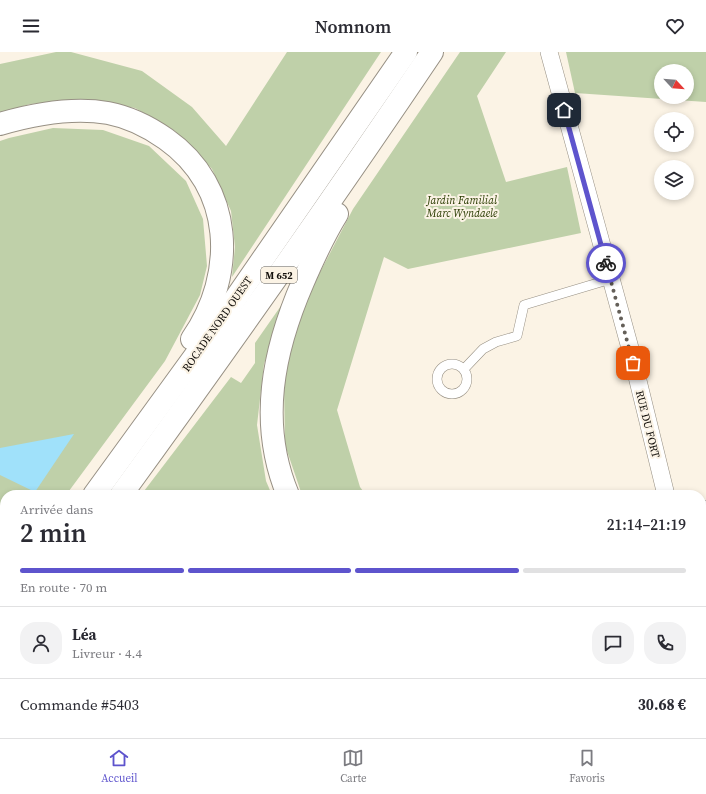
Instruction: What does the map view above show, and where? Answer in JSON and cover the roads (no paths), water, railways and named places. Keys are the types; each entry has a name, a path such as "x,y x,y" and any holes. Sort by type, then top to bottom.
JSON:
{"highway":[{"name":"ROCADE NORD OUEST","path":"98,490 211,334 406,52"},
{"name":"ROCADE NORD OUEST","path":"125,490 274,282 432,52"},
{"path":"286,490 275,454 271,429 273,381 278,351 285,326 308,270 330,226 442,52"},
{"path":"0,124 26,117 62,112 109,113 130,119 161,135 182,152 190,160 206,182 216,204 223,240 221,266 215,292 203,321 164,380 120,460"}],"street":[{"name":"RUE DU FORT","path":"549,52 632,356 665,490"}],"lane":[{"path":"464,369 483,349 496,342 517,336 524,305 611,279"}],"water":[{"path":"74,434 36,490 31,490 0,475 0,448"}],"park label":[{"name":"Jardin Familial Marc Wyndaele","path":"462,206"}]}
